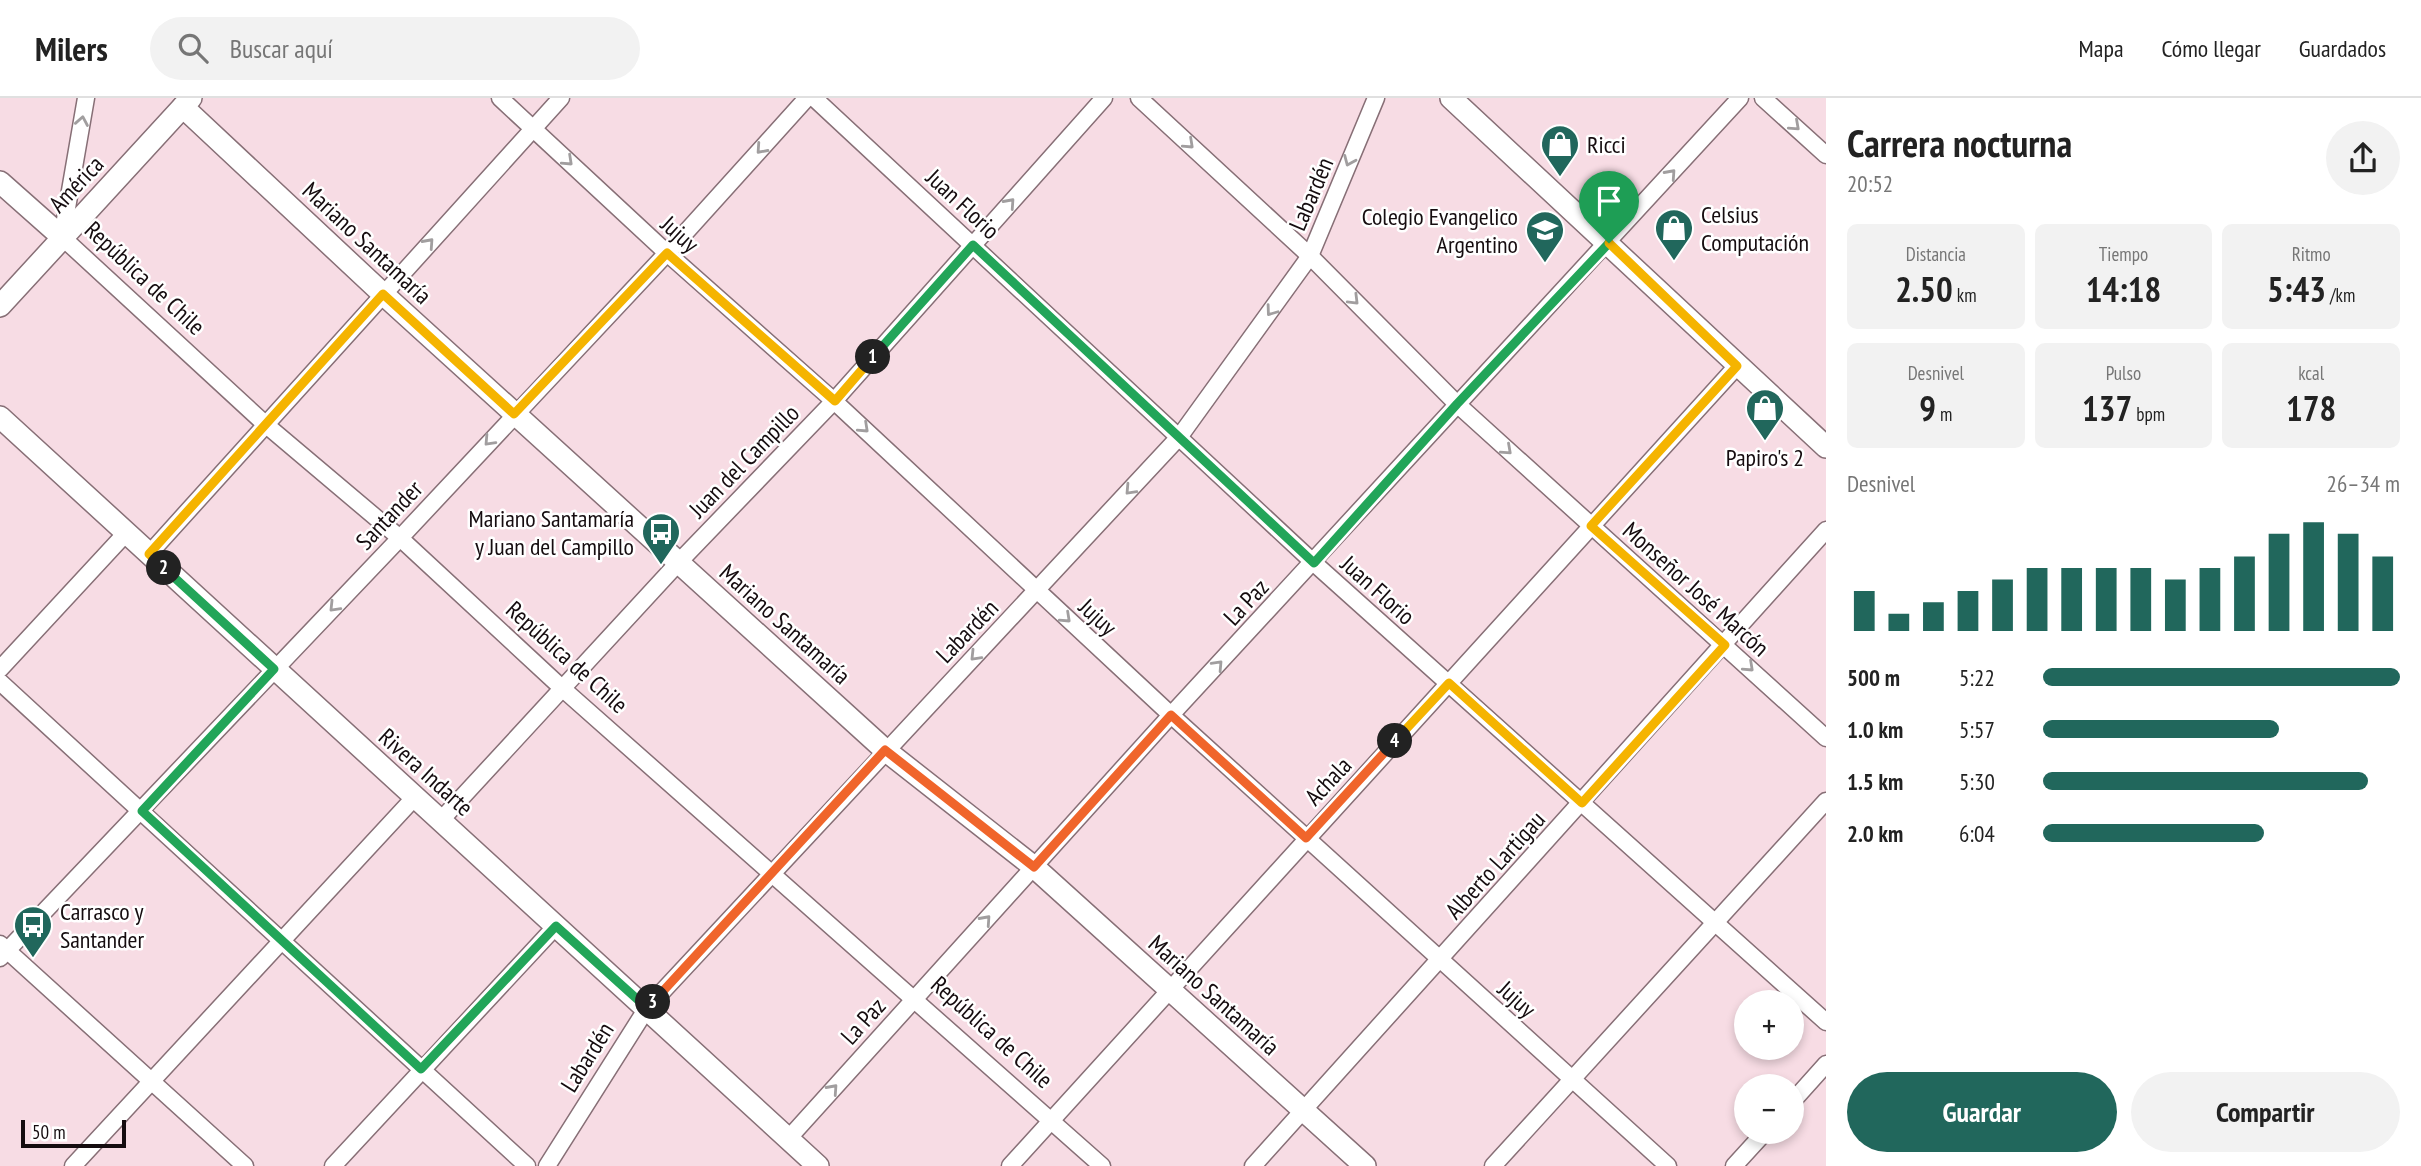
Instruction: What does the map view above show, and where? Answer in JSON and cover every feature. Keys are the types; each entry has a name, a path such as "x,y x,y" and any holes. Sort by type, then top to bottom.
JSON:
{"street":[{"path":"62,237 86,98"},
{"name":"Jujuy","path":"500,98 667,253 835,401 1171,715 1668,1166"},
{"path":"149,554 561,98"},
{"name":"Santander","path":"2,951 142,811 400,538 667,253 807,98"},
{"name":"Juan Florio","path":"814,98 1314,563 1826,1022"},
{"name":"Juan del Campillo","path":"441,820 678,563 835,401 1104,98"},
{"name":"Monseñor José Marcón","path":"1139,98 1310,256 1457,404 1826,738"},
{"name":"Labardén","path":"547,1166 647,1008 1180,436 1310,256 1376,98"},
{"path":"1451,98 1826,447"},
{"name":"La Paz","path":"788,1139 1171,715 1740,98"},
{"path":"1763,98 1826,155"},
{"name":"América","path":"0,306 187,103"},
{"name":"Mariano Santamaría","path":"187,103 383,294 885,750 1034,867 1366,1166"},
{"name":"República de Chile","path":"0,182 265,424 400,538 563,689 1102,1166"},
{"name":"Achala","path":"1010,1166 1053,1122 1306,838 1737,366"},
{"name":"Rivera Indarte","path":"0,417 647,1008 788,1139 808,1163"},
{"name":"Alberto Lartigau","path":"1253,1166 1826,530"},
{"path":"0,669 126,533"},
{"path":"0,682 527,1166"},
{"path":"73,1166 414,798"},
{"path":"1493,1166 1826,801"},
{"path":"333,1166 556,926"},
{"path":"2,951 245,1166"},
{"path":"1804,1089 1826,1064"},
{"path":"1734,1166 1754,1144"}],"place":[{"name":"Ricci","path":"1560,178"},
{"name":"Celsius Computación","path":"1674,262"},
{"name":"Colegio Evangelico Argentino","path":"1545,264"},
{"name":"Papiro's 2","path":"1765,442"},
{"name":"Mariano Santamaría y Juan del Campillo","path":"661,566"},
{"name":"Carrasco y Santander","path":"33,959"}],"route":[{"path":"1609,243 1737,366 1591,526 1725,645 1582,803 1449,683 1306,838 1171,715 1034,867 885,750 647,1008 556,926 421,1069 142,811 274,669 149,554 383,294 514,414 667,253 835,401 973,245 1314,563 1457,404 1609,243"}]}
